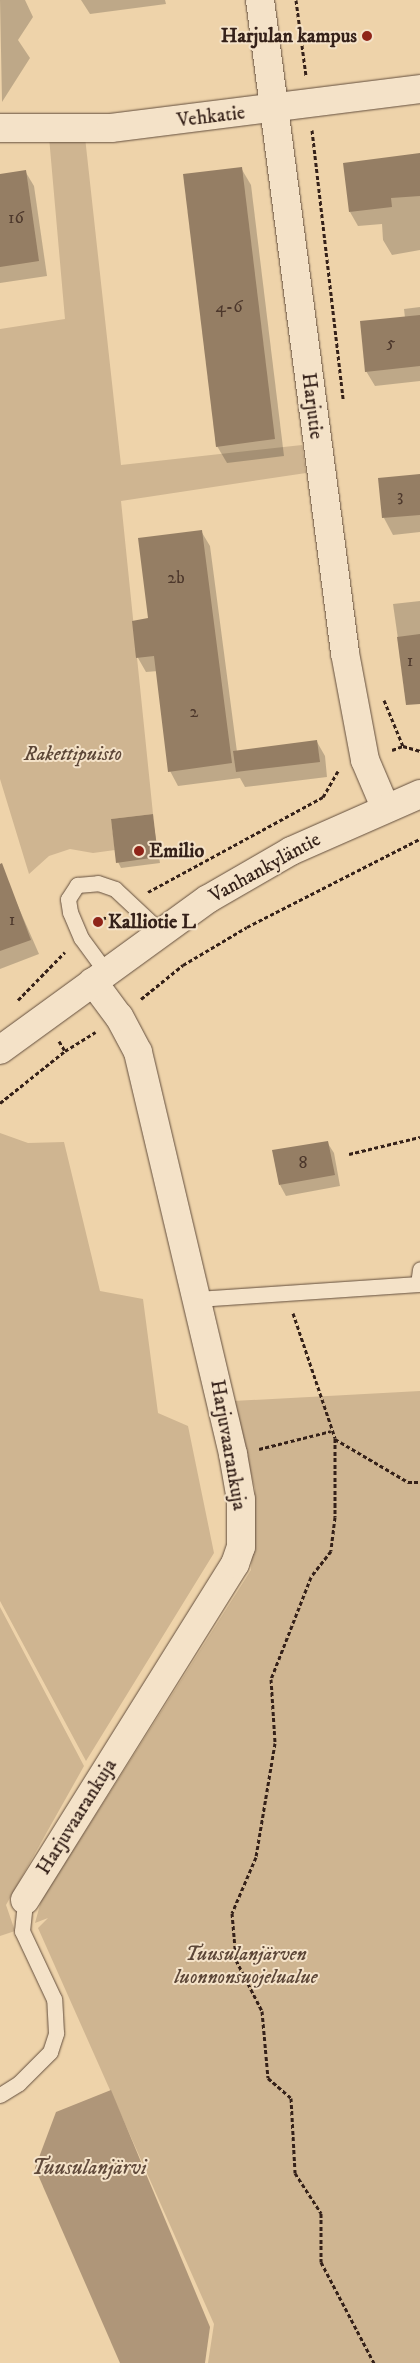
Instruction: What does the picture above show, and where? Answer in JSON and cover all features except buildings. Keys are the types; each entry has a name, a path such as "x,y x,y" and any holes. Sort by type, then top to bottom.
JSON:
{"street":[{"name":"Harjutie","path":"260,0 345,653 365,760 385,806"},
{"name":"Vehkatie","path":"0,128 111,128 420,89"},
{"name":"Vanhankyläntie","path":"0,1050 208,899 291,851 385,806 420,794"},
{"name":"Harjuvaarankuja","path":"25,1900 235,1564 240,1547 241,1500 233,1454 138,1052 100,977"}],"lane":[{"path":"100,977 81,938 68,899 77,885 98,883 115,889 162,932"},
{"path":"197,1299 418,1284 420,1269"},
{"path":"0,2095 19,2083 50,2052 56,2033 54,1999 22,1931 25,1900"}],"path":[{"path":"296,0 343,402"},
{"path":"381,692 402,746 420,751"},
{"name":"Vanhankyläntie","path":"11,1007 98,922 323,797 341,767 402,746"},
{"path":"0,1103 66,1051 119,1017 183,965 345,875 420,838"},
{"path":"349,1154 420,1137"},
{"path":"287,1293 331,1431 335,1438 408,1482 420,1482"},
{"path":"233,1454 331,1431"},
{"path":"335,1438 335,1517 331,1551 311,1576 271,1679 275,1743 256,1857 232,1912 236,1960 262,2011 268,2078 291,2098 295,2173 321,2213 321,2262 374,2363"}],"green space":[{"name":"Rakettipuisto","path":"49,137 85,137 121,465 302,445 306,473 121,501 153,814 111,819 115,850 93,853 70,849 49,856 29,874 0,779 0,329 65,319"},
{"path":"0,1133 28,1143 64,1142 100,1291 143,1299 158,1413 188,1426 214,1553 86,1761 0,1601"},
{"name":"Tuusulanjärven luonnonsuojelualue","path":"420,1391 420,2363 208,2363 214,2324 38,1928 48,1918 35,1923 41,1901 251,1570 255,1489 233,1401"},
{"path":"0,1607 84,1766 6,1905 15,1931 0,1936"}],"water":[{"name":"Tuusulanjärvi","path":"111,2090 210,2327 205,2363 120,2363 35,2168 56,2112"}],"place":[{"name":"Harjulan kampus","path":"367,36"},
{"name":"Emilio","path":"139,851"},
{"name":"Kalliotie L","path":"98,922"}]}
